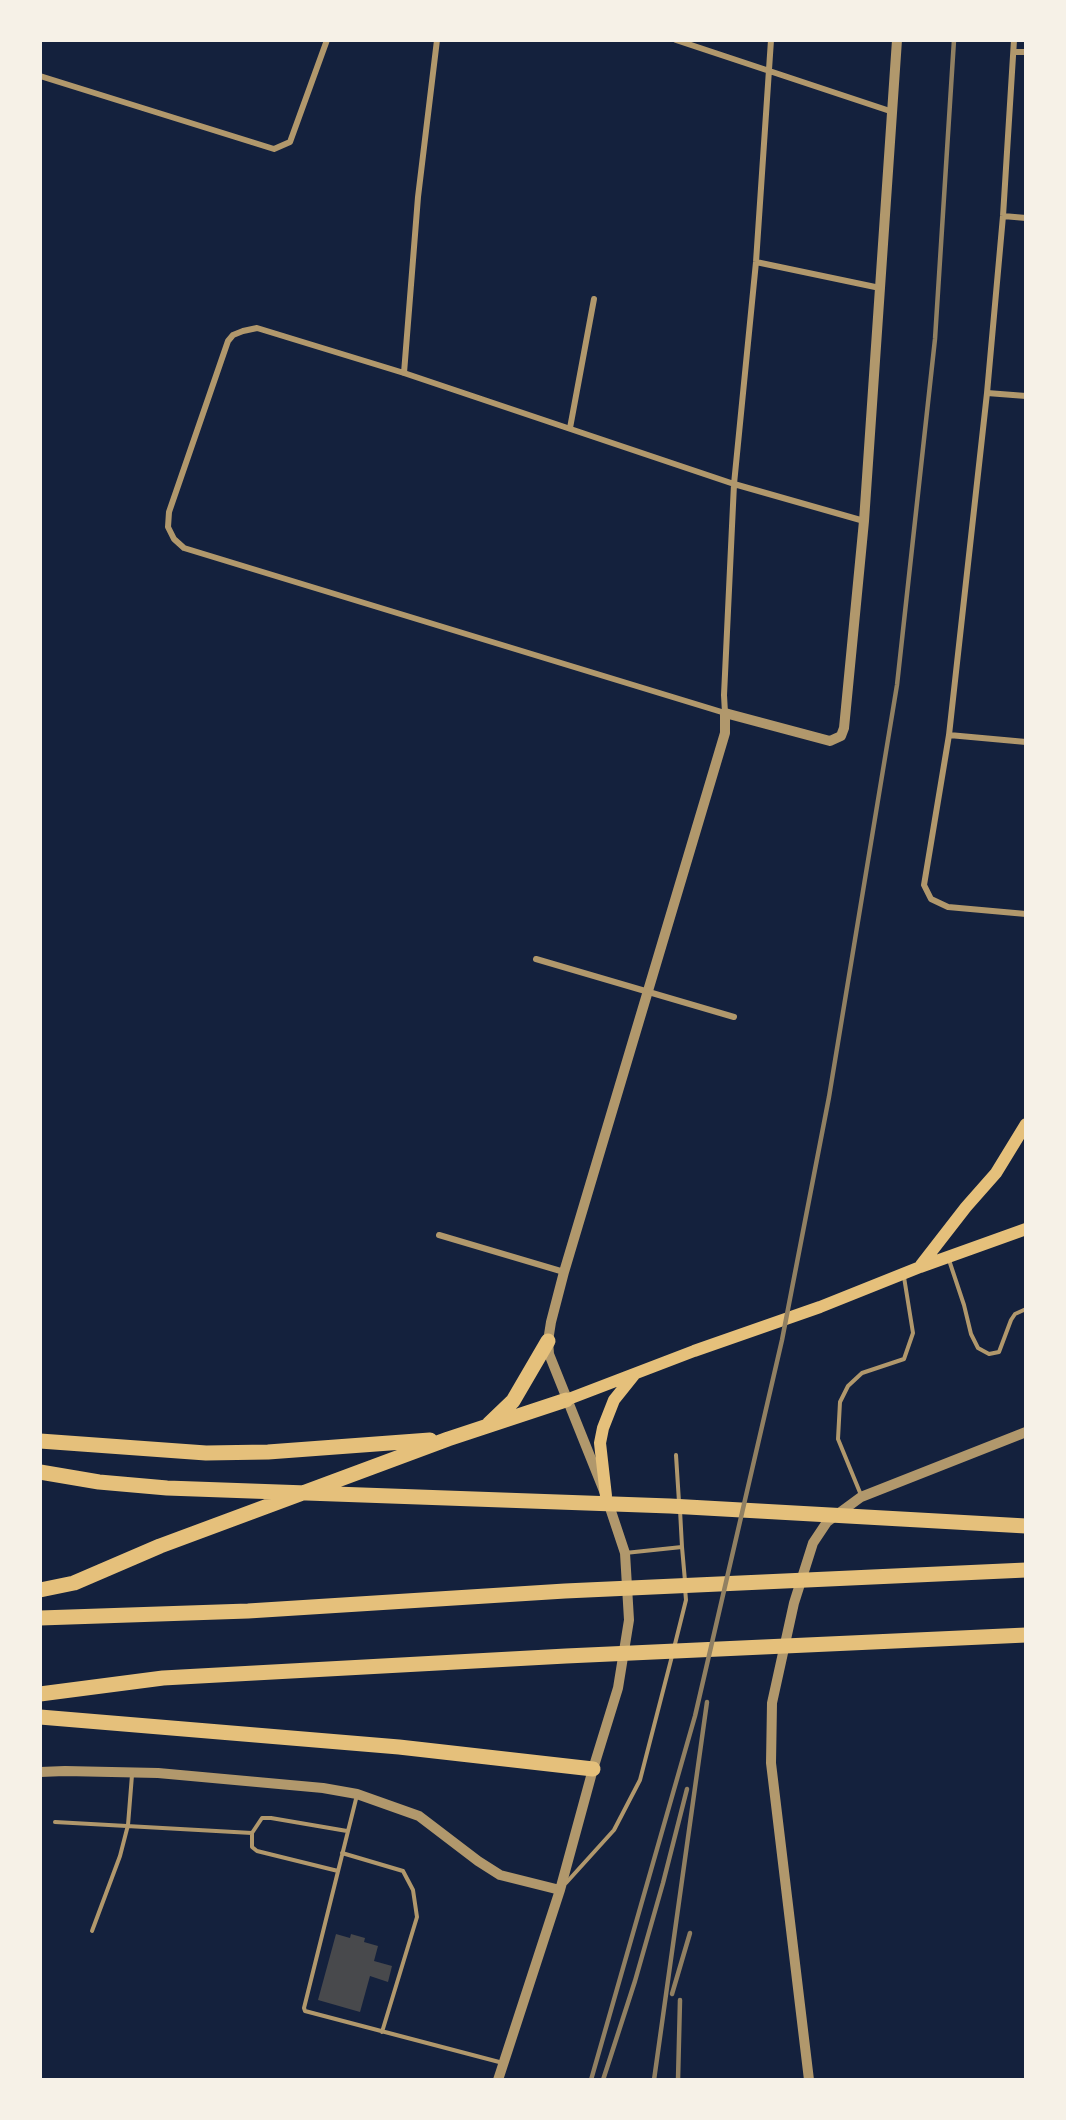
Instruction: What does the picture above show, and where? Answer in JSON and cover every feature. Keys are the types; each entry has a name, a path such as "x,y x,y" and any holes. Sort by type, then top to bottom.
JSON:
{"highway":[{"path":"487,1426 513,1401 548,1341"},
{"path":"40,1590 74,1583 160,1546 448,1439 566,1400"},
{"path":"40,1441 206,1453 268,1452 448,1439"},
{"path":"40,1472 99,1482 167,1488 670,1506 1026,1526"},
{"path":"40,1618 248,1611 565,1591 1026,1570"},
{"path":"40,1694 163,1678 566,1656 1026,1635"},
{"path":"40,1717 399,1747 593,1768"}],"main road":[{"path":"920,1267 966,1207 996,1173 1026,1124"},
{"path":"566,1400 1026,1229"},
{"path":"606,1496 600,1443 603,1428 614,1400 635,1374"}],"street":[{"path":"40,76 274,149 290,142 327,40"},
{"path":"404,373 418,197 437,40"},
{"path":"676,40 894,112"},
{"path":"498,2079 560,1890 593,1768 618,1688 629,1620 624,1553 606,1496 549,1354 548,1341 564,1272 725,733 724,695 734,484 756,262 771,40"},
{"path":"864,521 734,484 404,373 256,328 233,335 228,341 169,512 168,527 174,539 184,548 725,713 823,741 835,740 844,728 847,712 864,521 894,112 897,40"},
{"path":"1014,40 1003,216 987,393 949,735 924,885 931,899 948,907 1026,914"},
{"path":"1014,51 1026,52"},
{"path":"1003,216 1026,218"},
{"path":"756,262 881,288"},
{"path":"570,428 594,298"},
{"path":"987,393 1026,396"},
{"path":"949,735 1026,742"},
{"path":"536,959 734,1017"},
{"path":"439,1235 564,1272"},
{"path":"809,2079 771,1763 772,1703 794,1603 813,1543 827,1522 861,1497 1026,1432"},
{"path":"40,1772 132,1772 323,1788 357,1794 418,1816 500,1875 560,1890"}],"lane":[{"path":"948,1257 971,1334 978,1348 989,1354 999,1352 1011,1320 1015,1314 1026,1309"},
{"path":"861,1497 838,1439 840,1402 848,1386 862,1373 904,1359 913,1333 903,1274"},
{"path":"560,1890 614,1830 640,1780 686,1600 676,1455"},
{"path":"624,1553 682,1547"},
{"path":"92,1931 120,1856 128,1825 132,1772"},
{"path":"357,1794 304,2008 307,2013 504,2063"},
{"path":"338,1871 257,1851 252,1846 252,1833 262,1818 347,1831"},
{"path":"55,1822 252,1833"},
{"path":"342,1853 403,1870 413,1890 417,1917 382,2032"}],"building":[{"path":"336,1934 350,1938 351,1934 365,1938 364,1942 378,1946 374,1961 392,1966 388,1982 370,1976 360,2012 318,2000"}],"railway":[{"path":"591,2080 695,1716 782,1340 829,1097 897,685 935,339 954,40"},
{"path":"654,2080 707,1702"},
{"path":"603,2080 635,1981 687,1789"},
{"path":"672,1994 690,1933"},
{"path":"678,2080 680,2000"}]}
